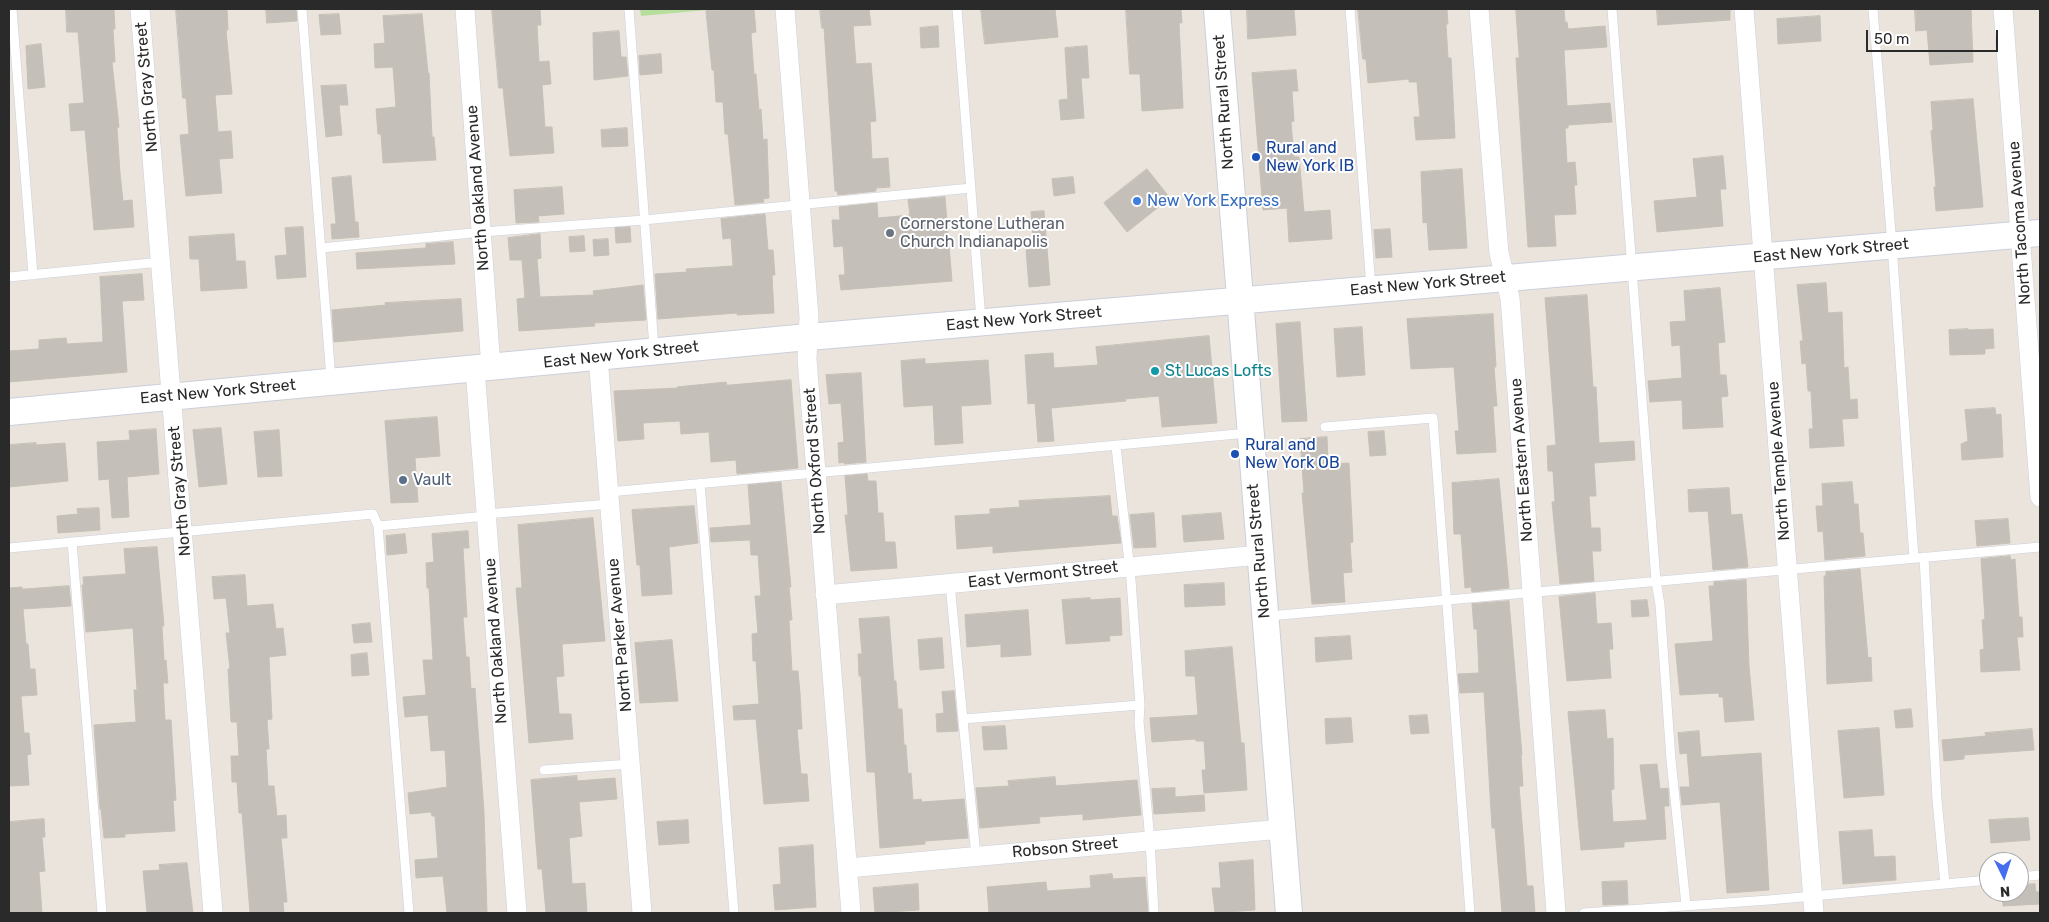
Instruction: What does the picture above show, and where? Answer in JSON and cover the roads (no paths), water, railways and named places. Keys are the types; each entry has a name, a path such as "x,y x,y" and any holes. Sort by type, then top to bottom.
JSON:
{"main road":[{"name":"North Rural Street","path":"1217,9 1289,913"},
{"name":"East New York Street","path":"9,412 808,337 1371,288 2030,234"}],"street":[{"name":"North Gray Street","path":"140,9 213,913"},
{"name":"North Oakland Avenue","path":"465,9 482,232 486,515 517,913"},
{"name":"North Oxford Street","path":"785,9 809,317 807,359 851,913"},
{"name":"North Eastern Avenue","path":"1479,9 1499,253 1510,298 1556,913"},
{"name":"North Temple Avenue","path":"1744,9 1813,904"},
{"name":"North Tacoma Avenue","path":"2004,9 2030,234 2040,497"},
{"name":"North Parker Avenue","path":"598,357 642,913"},
{"name":"East Vermont Street","path":"826,595 1260,555"},
{"name":"Robson Street","path":"848,868 1282,829"}],"lane":[{"path":"12,9 33,275"},
{"path":"302,9 332,382"},
{"path":"629,9 654,351"},
{"path":"957,9 982,322"},
{"path":"1350,9 1371,288"},
{"path":"1612,9 1637,355 1656,581 1660,605 1671,760 1686,906"},
{"path":"1873,9 1914,558"},
{"path":"321,248 482,232 644,220 971,188"},
{"path":"9,277 161,262"},
{"path":"1325,427 1433,418 1470,913"},
{"path":"378,526 486,515 700,483 816,474 1250,433"},
{"path":"1116,446 1129,566 1154,913"},
{"path":"700,483 734,913"},
{"path":"9,548 373,514 378,526 409,913"},
{"path":"72,542 102,913"},
{"path":"1265,617 2040,546"},
{"path":"1924,557 1937,800 1945,884"},
{"path":"950,584 976,856"},
{"path":"963,719 1140,705"},
{"path":"544,770 630,764"},
{"path":"1584,913 1686,906 1813,904 1945,884 1979,881"}],"place":[{"name":"Rural and New York IB","path":"1256,157"},
{"name":"New York Express","path":"1137,201"},
{"name":"Cornerstone Lutheran Church Indianapolis","path":"890,233"},
{"name":"St Lucas Lofts","path":"1155,371"},
{"name":"Rural and New York OB","path":"1235,454"},
{"name":"Vault","path":"403,480"}]}
